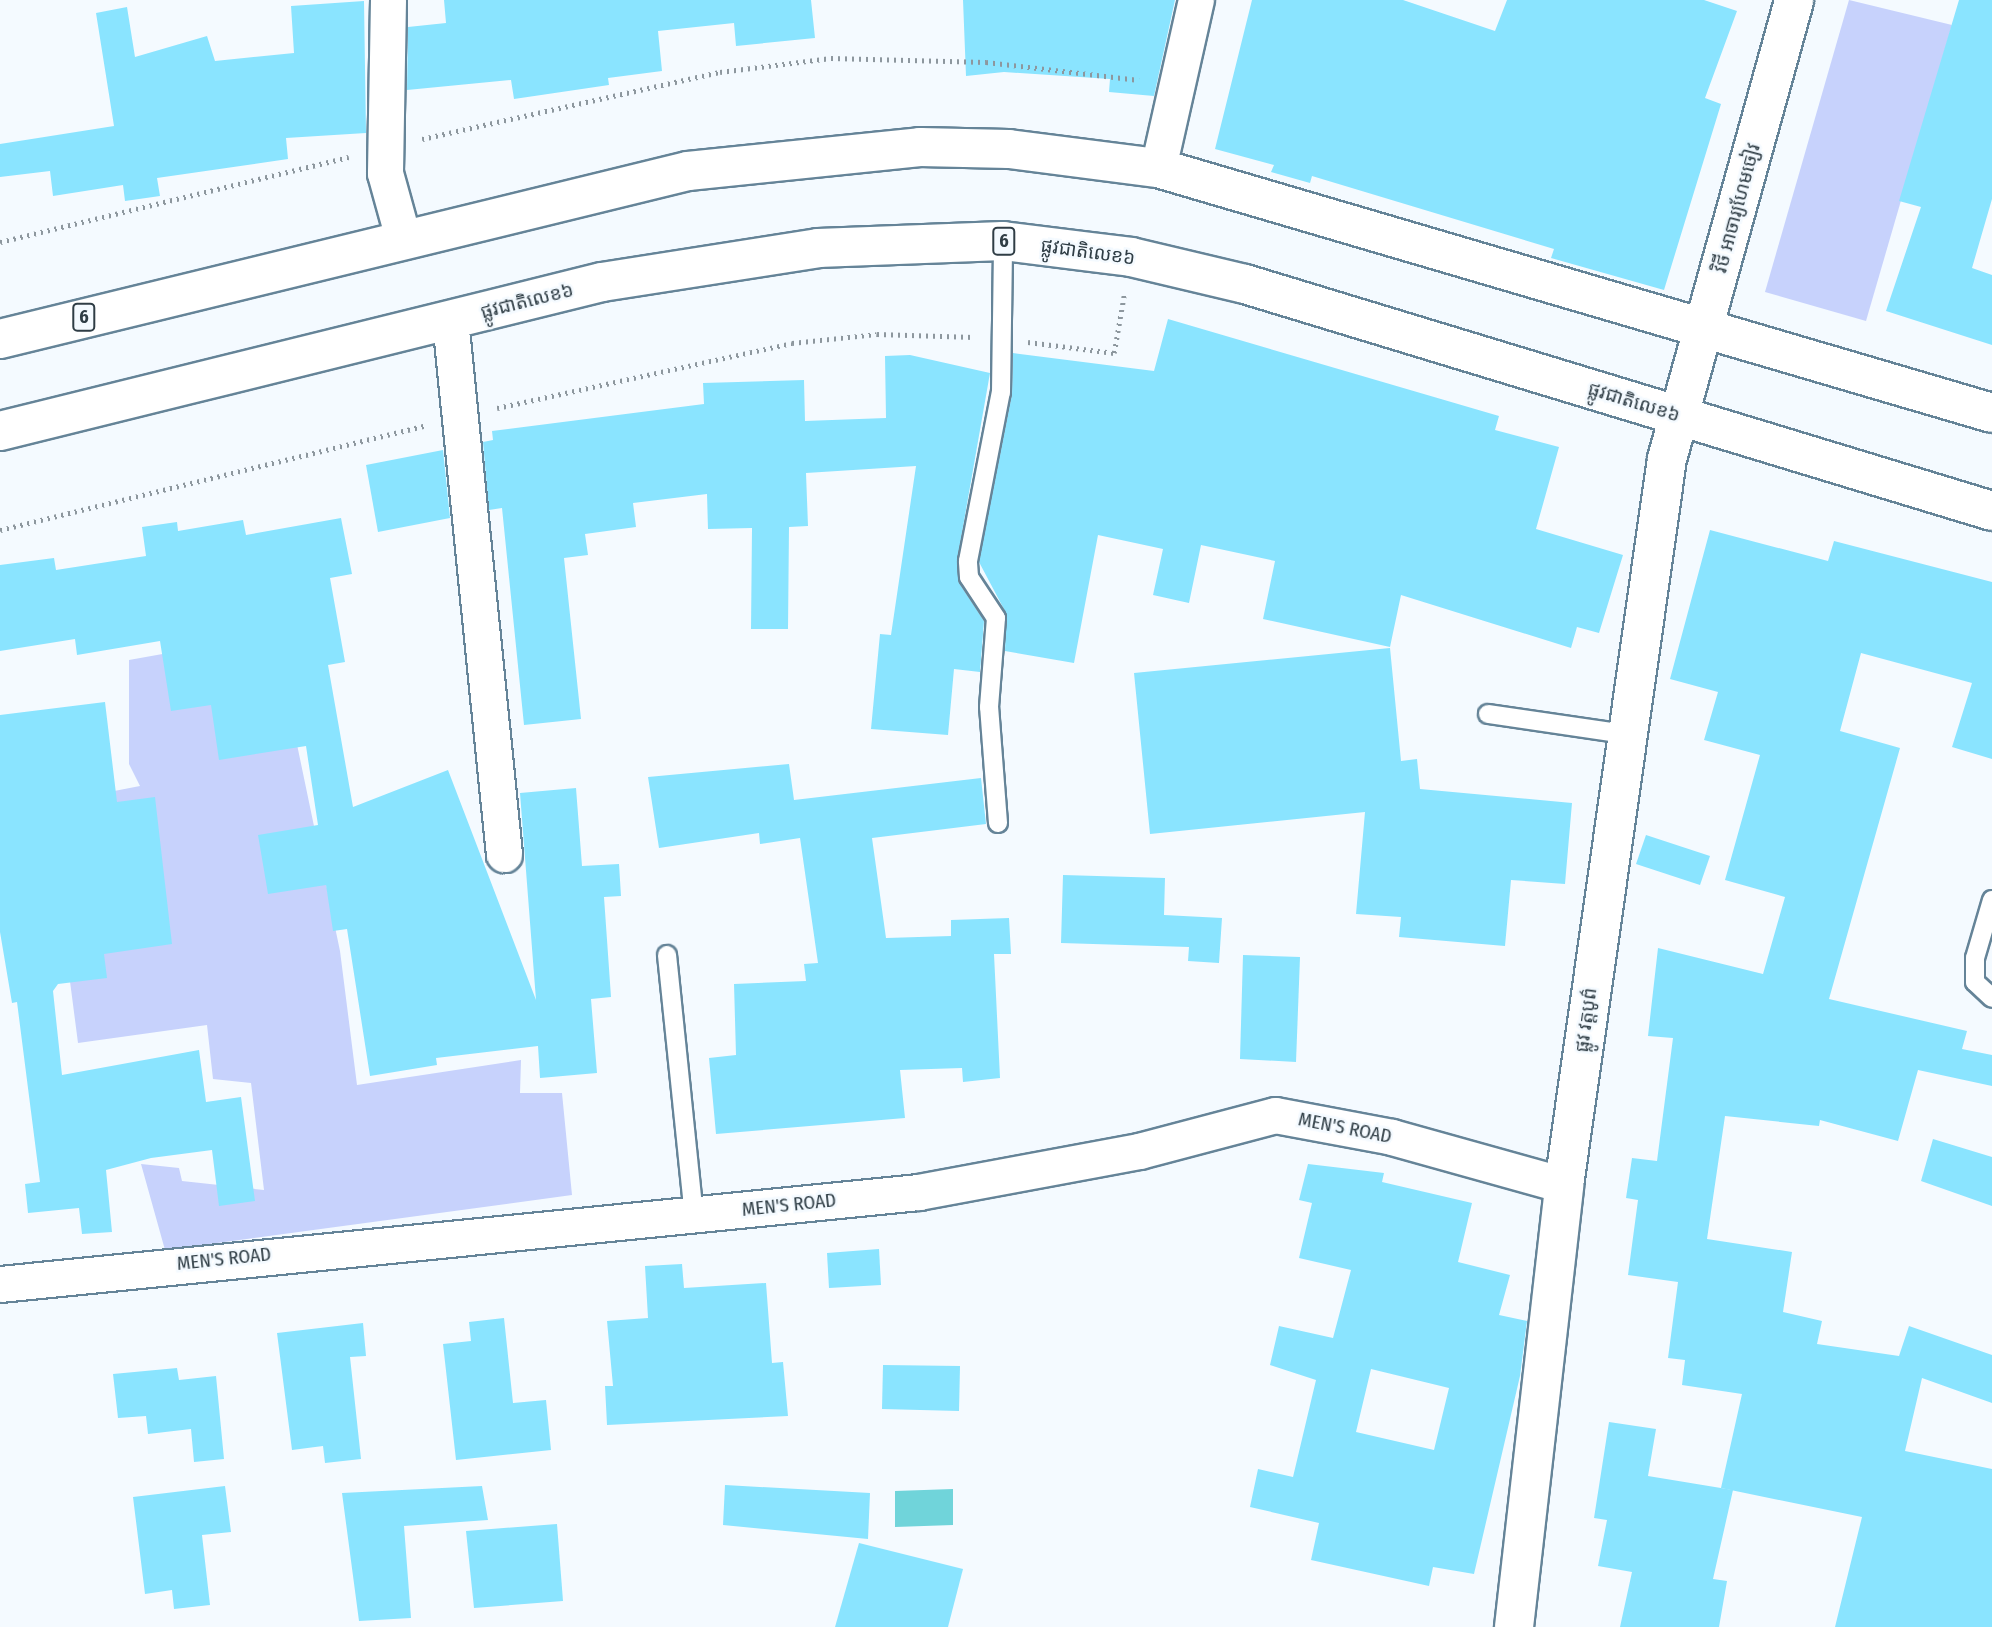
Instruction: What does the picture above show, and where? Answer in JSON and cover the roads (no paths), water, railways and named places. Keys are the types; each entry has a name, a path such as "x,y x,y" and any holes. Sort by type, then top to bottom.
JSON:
{"main road":[{"name":"វិថី អាចារ្យហែមចៀវ","path":"1678,416 1794,0"},
{"name":"6","path":"0,339 402,238 688,171 803,155 1009,149 1158,168 1705,325 1992,413"},
{"name":"ផ្លូវជាតិលេខ៦","path":"0,431 450,320 719,261 918,239 1003,241 1131,257 1245,284 1992,511"},
{"name":"ផ្លូវ វត្តបូព៌","path":"1514,1627 1564,1185 1625,734 1678,416"}],"street":[{"path":"388,0 385,173 402,238"},
{"path":"1158,168 1196,0"},
{"path":"450,320 504,854"},
{"name":"MEN'S ROAD","path":"0,1284 456,1234 694,1216 918,1192 1139,1151 1275,1115 1392,1137 1564,1185"}],"lane":[{"path":"998,822 989,707 996,618 970,577 968,561 1001,392 1003,241"},
{"path":"1489,714 1625,734"},
{"path":"1992,900 1975,958 1975,982 1992,998"},
{"path":"667,955 694,1216"}]}
